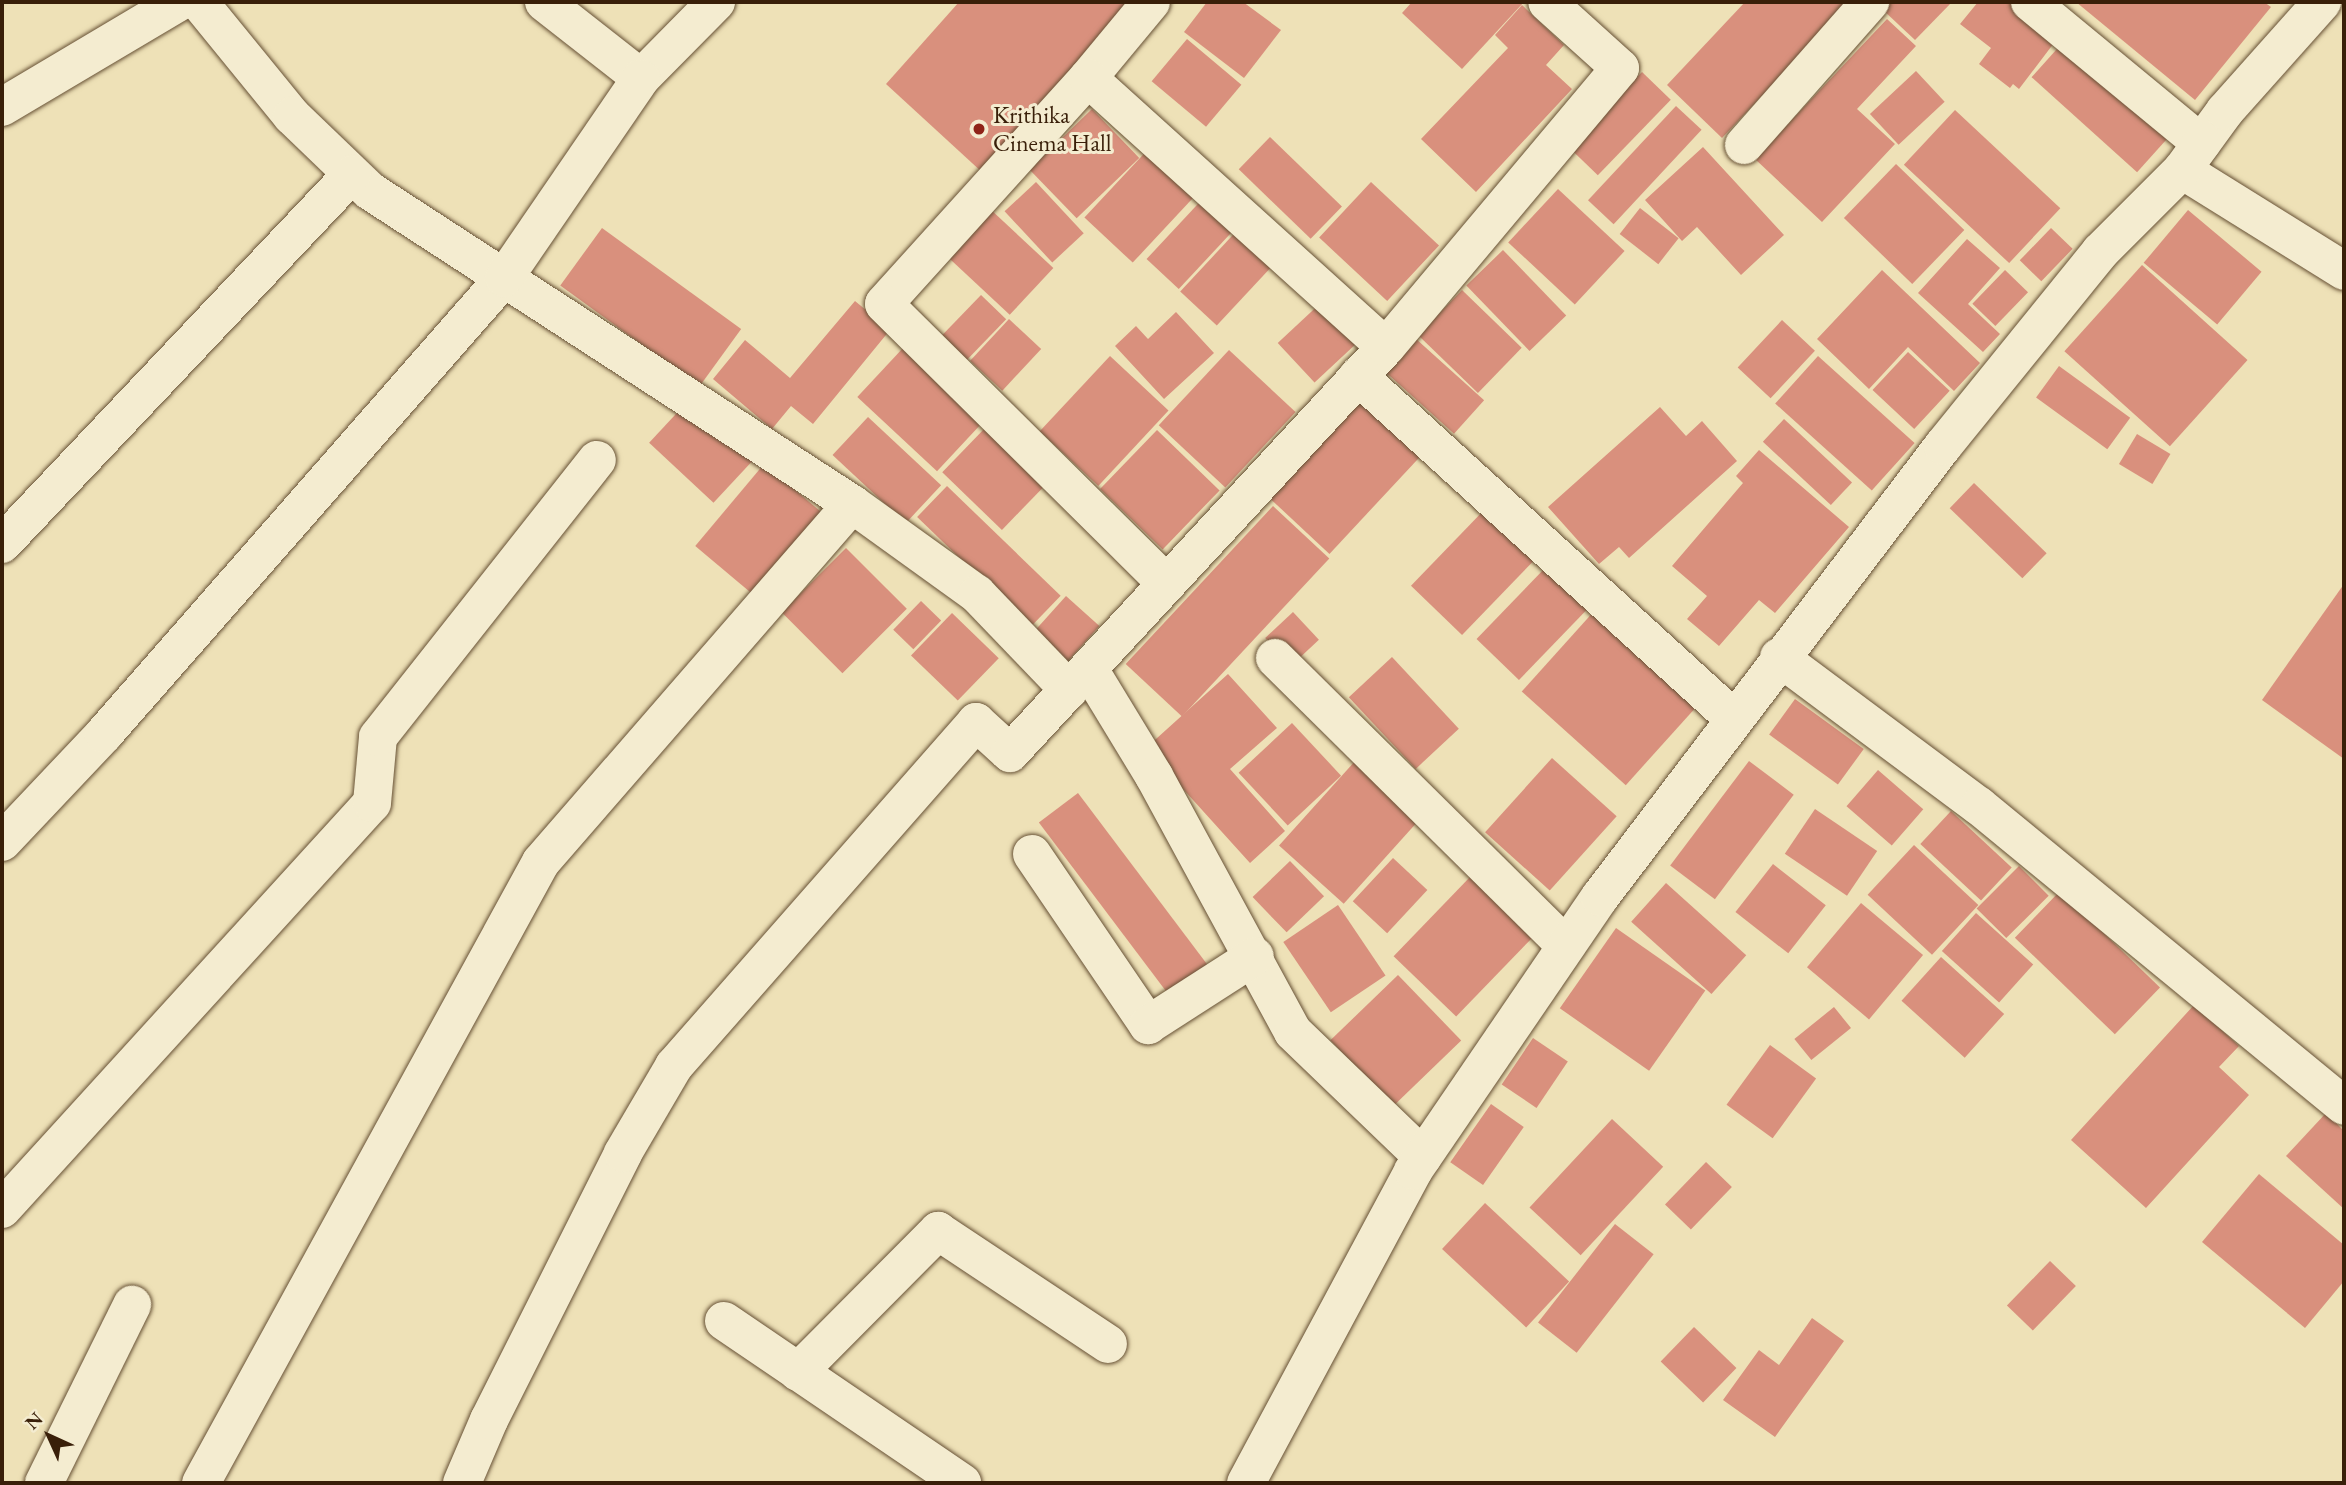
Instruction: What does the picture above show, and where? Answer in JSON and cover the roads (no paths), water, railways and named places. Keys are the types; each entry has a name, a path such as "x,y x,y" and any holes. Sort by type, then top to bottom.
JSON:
{"street":[{"path":"2,107 179,2"},
{"path":"199,2 292,116 370,191 852,504 976,594 1079,679 1255,956 1293,1032 1423,1157"},
{"path":"544,2 641,78"},
{"path":"2,842 104,734 504,278 641,78 716,2"},
{"path":"1151,2 1088,79 884,304 1167,584"},
{"path":"462,1483 489,1420 623,1153 674,1066 976,722 1010,753 1386,347 1620,68 1547,2"},
{"path":"1744,145 1870,2"},
{"path":"2030,2 2191,157 2344,271"},
{"path":"1246,1483 1423,1157 1566,946 1779,657 2100,252 2191,157 2322,2"},
{"path":"1088,79 1386,347"},
{"path":"2,544 352,174"},
{"path":"1359,376 1734,718"},
{"path":"2,1209 372,803 378,737 597,460"},
{"path":"201,1483 541,862 852,504"},
{"path":"1275,657 1566,946"},
{"path":"1779,657 1979,806 2344,1106"},
{"path":"1032,854 1148,1025 1255,956"},
{"path":"798,1372 938,1231 1108,1343"},
{"path":"44,1483 132,1305"},
{"path":"724,1321 962,1483"}],"place":[{"name":"Krithika Cinema Hall","path":"979,129"}]}
